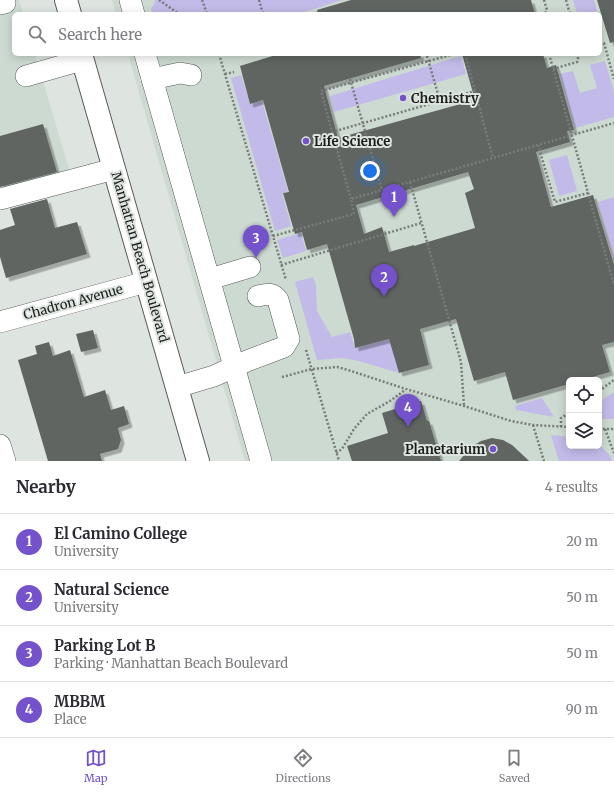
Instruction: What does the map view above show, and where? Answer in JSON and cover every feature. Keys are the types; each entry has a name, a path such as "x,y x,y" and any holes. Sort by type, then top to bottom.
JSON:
{"main road":[{"path":"66,0 69,12"},
{"name":"Manhattan Beach Boulevard","path":"82,57 198,461"}],"street":[{"path":"130,0 133,12"},
{"path":"146,56 261,461"},
{"path":"26,76 82,57"},
{"path":"152,79 180,73 191,76"},
{"path":"0,199 114,169"},
{"path":"210,279 250,267"},
{"name":"Chadron Avenue","path":"0,322 146,282"},
{"path":"177,387 214,376 247,361 284,347 289,339 278,300 270,293 258,296"},
{"path":"0,445 5,461"}],"path":[{"path":"159,0 176,12"},
{"path":"202,0 206,12"},
{"path":"259,0 262,12"},
{"path":"544,0 547,10 546,12"},
{"path":"566,0 569,12"},
{"path":"602,44 604,43 614,79"},
{"path":"220,56 288,287"},
{"path":"427,56 440,101"},
{"path":"273,236 354,214 321,92 447,56"},
{"path":"466,56 493,158"},
{"path":"550,56 614,285"},
{"path":"553,69 577,62 578,56"},
{"path":"225,74 234,72"},
{"path":"350,79 382,190"},
{"path":"332,132 475,91"},
{"path":"351,199 614,123"},
{"path":"538,145 555,202 588,193"},
{"path":"410,182 461,362 464,406"},
{"path":"281,265 421,223"},
{"path":"305,347 339,461"},
{"path":"282,377 312,369 337,367 511,421 533,425 566,427"},
{"path":"602,389 614,380"},
{"path":"336,453 342,448 354,429 367,414 390,402 406,389"},
{"path":"561,427 561,418 566,415"},
{"path":"533,425 544,461"},
{"path":"614,429 605,429 614,454"}],"shaded area":[{"path":"0,0 19,0 22,12 12,12 12,56 36,56 74,186 0,208"},
{"path":"112,0 614,0 614,461 245,461 129,56 602,56 602,12 115,12"},
{"path":"156,0 342,0 304,12 152,12 151,9"},
{"path":"573,0 594,0 597,12 576,12"},
{"path":"461,56 466,74 334,112 330,96"},
{"path":"605,61 614,92 614,117 575,128 560,74 573,71 580,93 597,88 590,65"},
{"path":"241,75 250,104 262,101 288,191 282,193 291,226 275,231 231,78"},
{"path":"567,155 577,191 559,196 549,160"},
{"path":"614,197 614,259 598,202"},
{"path":"301,233 306,251 283,258 277,240"},
{"path":"313,277 316,285 317,311 332,337 350,332 355,348 398,336 404,355 394,357 399,373 359,361 342,358 317,360 295,282"},
{"path":"614,392 614,419 602,419 602,400"},
{"path":"542,398 554,417 516,410 515,406"},
{"path":"551,435 566,437 566,449 602,449 602,447 611,457 612,461 559,461"}],"building":[{"path":"351,0 531,0 534,12 318,12 317,10"},
{"path":"597,0 614,0 614,42 610,43 602,12 601,12"},
{"path":"272,56 420,56 421,58 324,86 338,138 475,100 463,56 544,56 547,68 556,65 574,130 567,131 570,142 536,152 551,207 593,195 614,265 614,342 602,345 610,372 592,377 566,377 566,385 513,400 505,372 474,381 456,319 420,329 429,365 399,373 389,339 355,348 354,339 327,244 307,250 302,232 295,234 283,193 289,192 263,100 250,104 240,66","holes":["468,172 474,189 465,193 475,228 389,252 382,227 364,234 356,205"]},
{"path":"43,124 57,172 0,187 0,136"},
{"path":"47,199 55,228 77,222 87,254 6,278 0,257 0,230 15,225 10,209"},
{"path":"93,330 98,348 81,352 76,334"},
{"path":"49,342 53,356 70,350 84,397 105,390 111,410 124,406 129,424 118,428 121,440 118,449 100,454 102,461 48,461 18,360 37,354 35,346"},
{"path":"421,401 427,421 429,421 441,461 352,461 347,446 388,433 382,413"},
{"name":"Planetarium","path":"492,438 503,440 512,445 529,461 459,461 471,447 481,441"}],"place":[{"name":"Chemistry","path":"403,98"},
{"name":"Life Science","path":"306,141"},
{"name":"El Camino College","path":"394,217"},
{"name":"Parking Lot B","path":"256,258"},
{"name":"Natural Science","path":"384,297"},
{"name":"MBBM","path":"408,427"},
{"name":"Planetarium","path":"493,449"}]}
